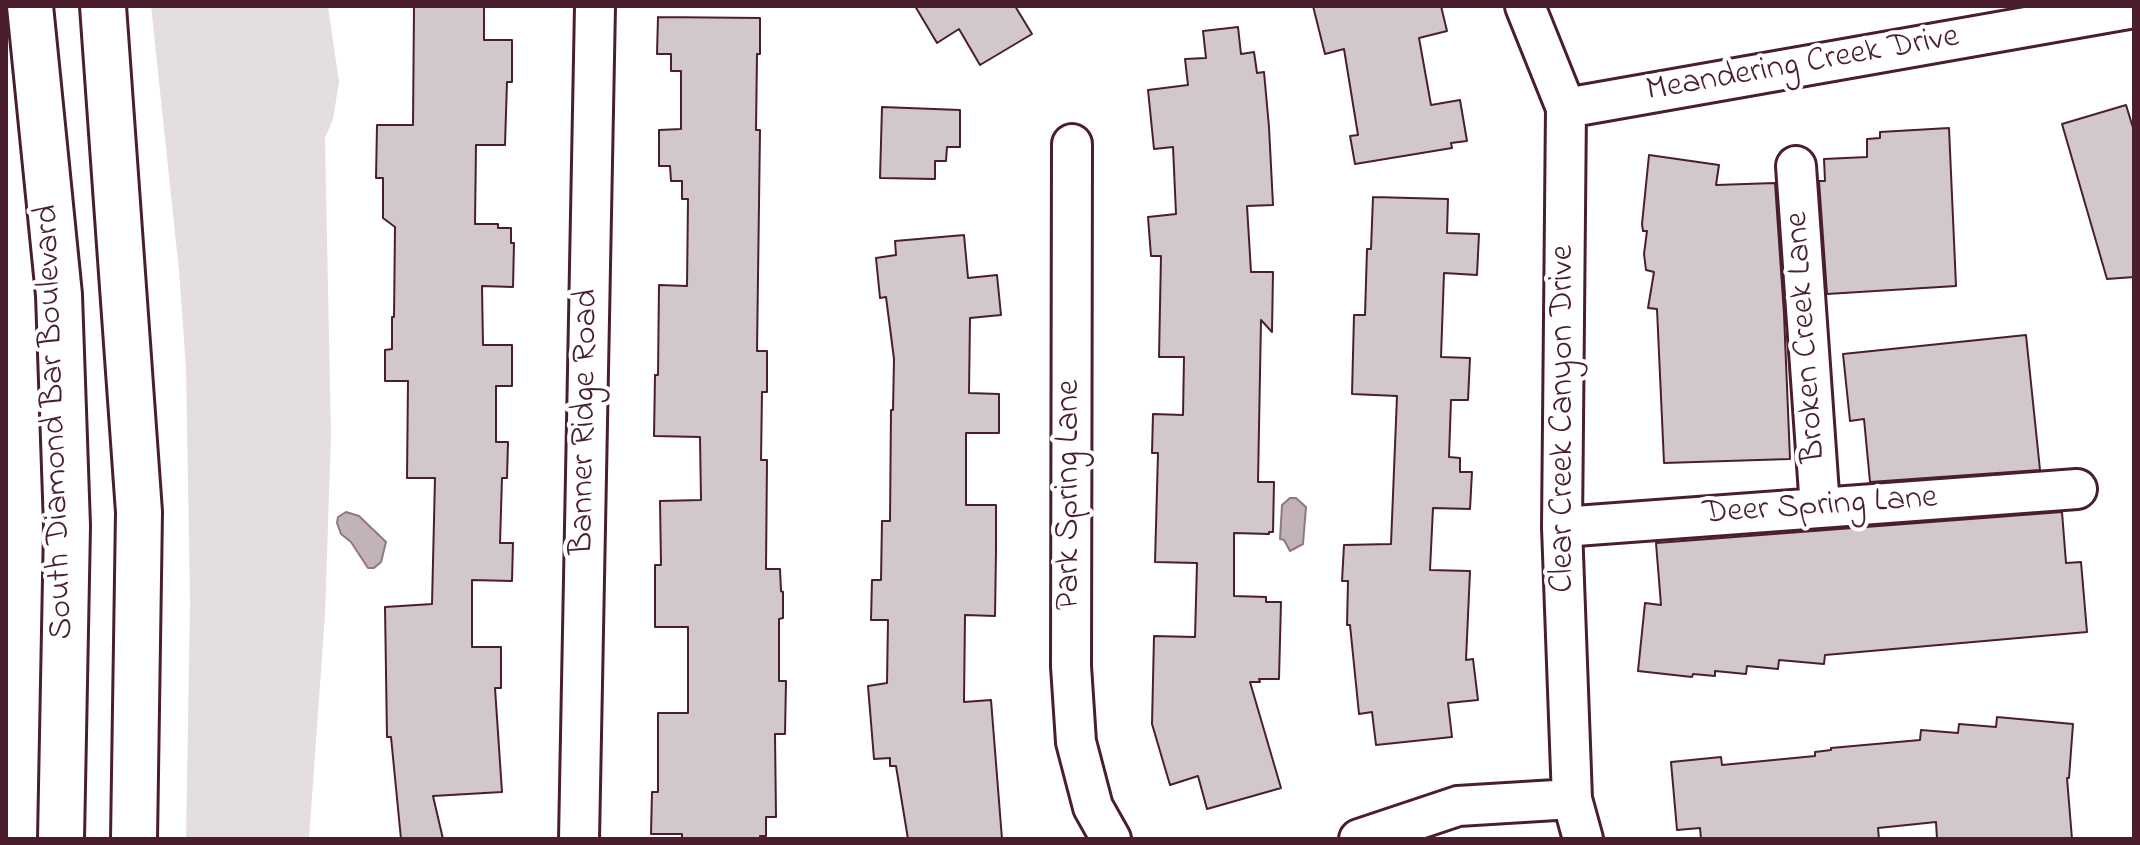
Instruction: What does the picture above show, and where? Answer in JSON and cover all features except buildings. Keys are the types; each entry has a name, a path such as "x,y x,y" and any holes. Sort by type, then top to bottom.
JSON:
{"main road":[{"name":"South Diamond Bar Boulevard","path":"30,6 59,295 67,526 61,839"},
{"name":"South Diamond Bar Boulevard","path":"103,6 139,512 134,839"}],"street":[{"name":"Banner Ridge Road","path":"579,839 595,6"},
{"name":"Clear Creek Canyon Drive","path":"1525,6 1566,108 1562,527 1572,799 1583,839"},
{"name":"Meandering Creek Drive","path":"1566,108 1980,20 2134,8"},
{"name":"Park Spring Lane","path":"1072,144 1071,666 1076,742 1093,807 1111,839"},
{"name":"Broken Creek Lane","path":"1796,166 1820,508"},
{"name":"Deer Spring Lane","path":"1562,527 2077,489"},
{"path":"1359,839 1458,806 1572,799"}],"shaded area":[{"path":"151,6 328,6 339,82 333,119 325,138 331,436 325,615 309,839 186,839 190,602 186,368"},
{"path":"1290,498 1296,498 1306,507 1303,544 1290,551 1284,540 1280,539 1282,505"},
{"path":"346,512 359,516 386,542 381,562 374,568 368,568 351,542 341,534 338,517"}]}
